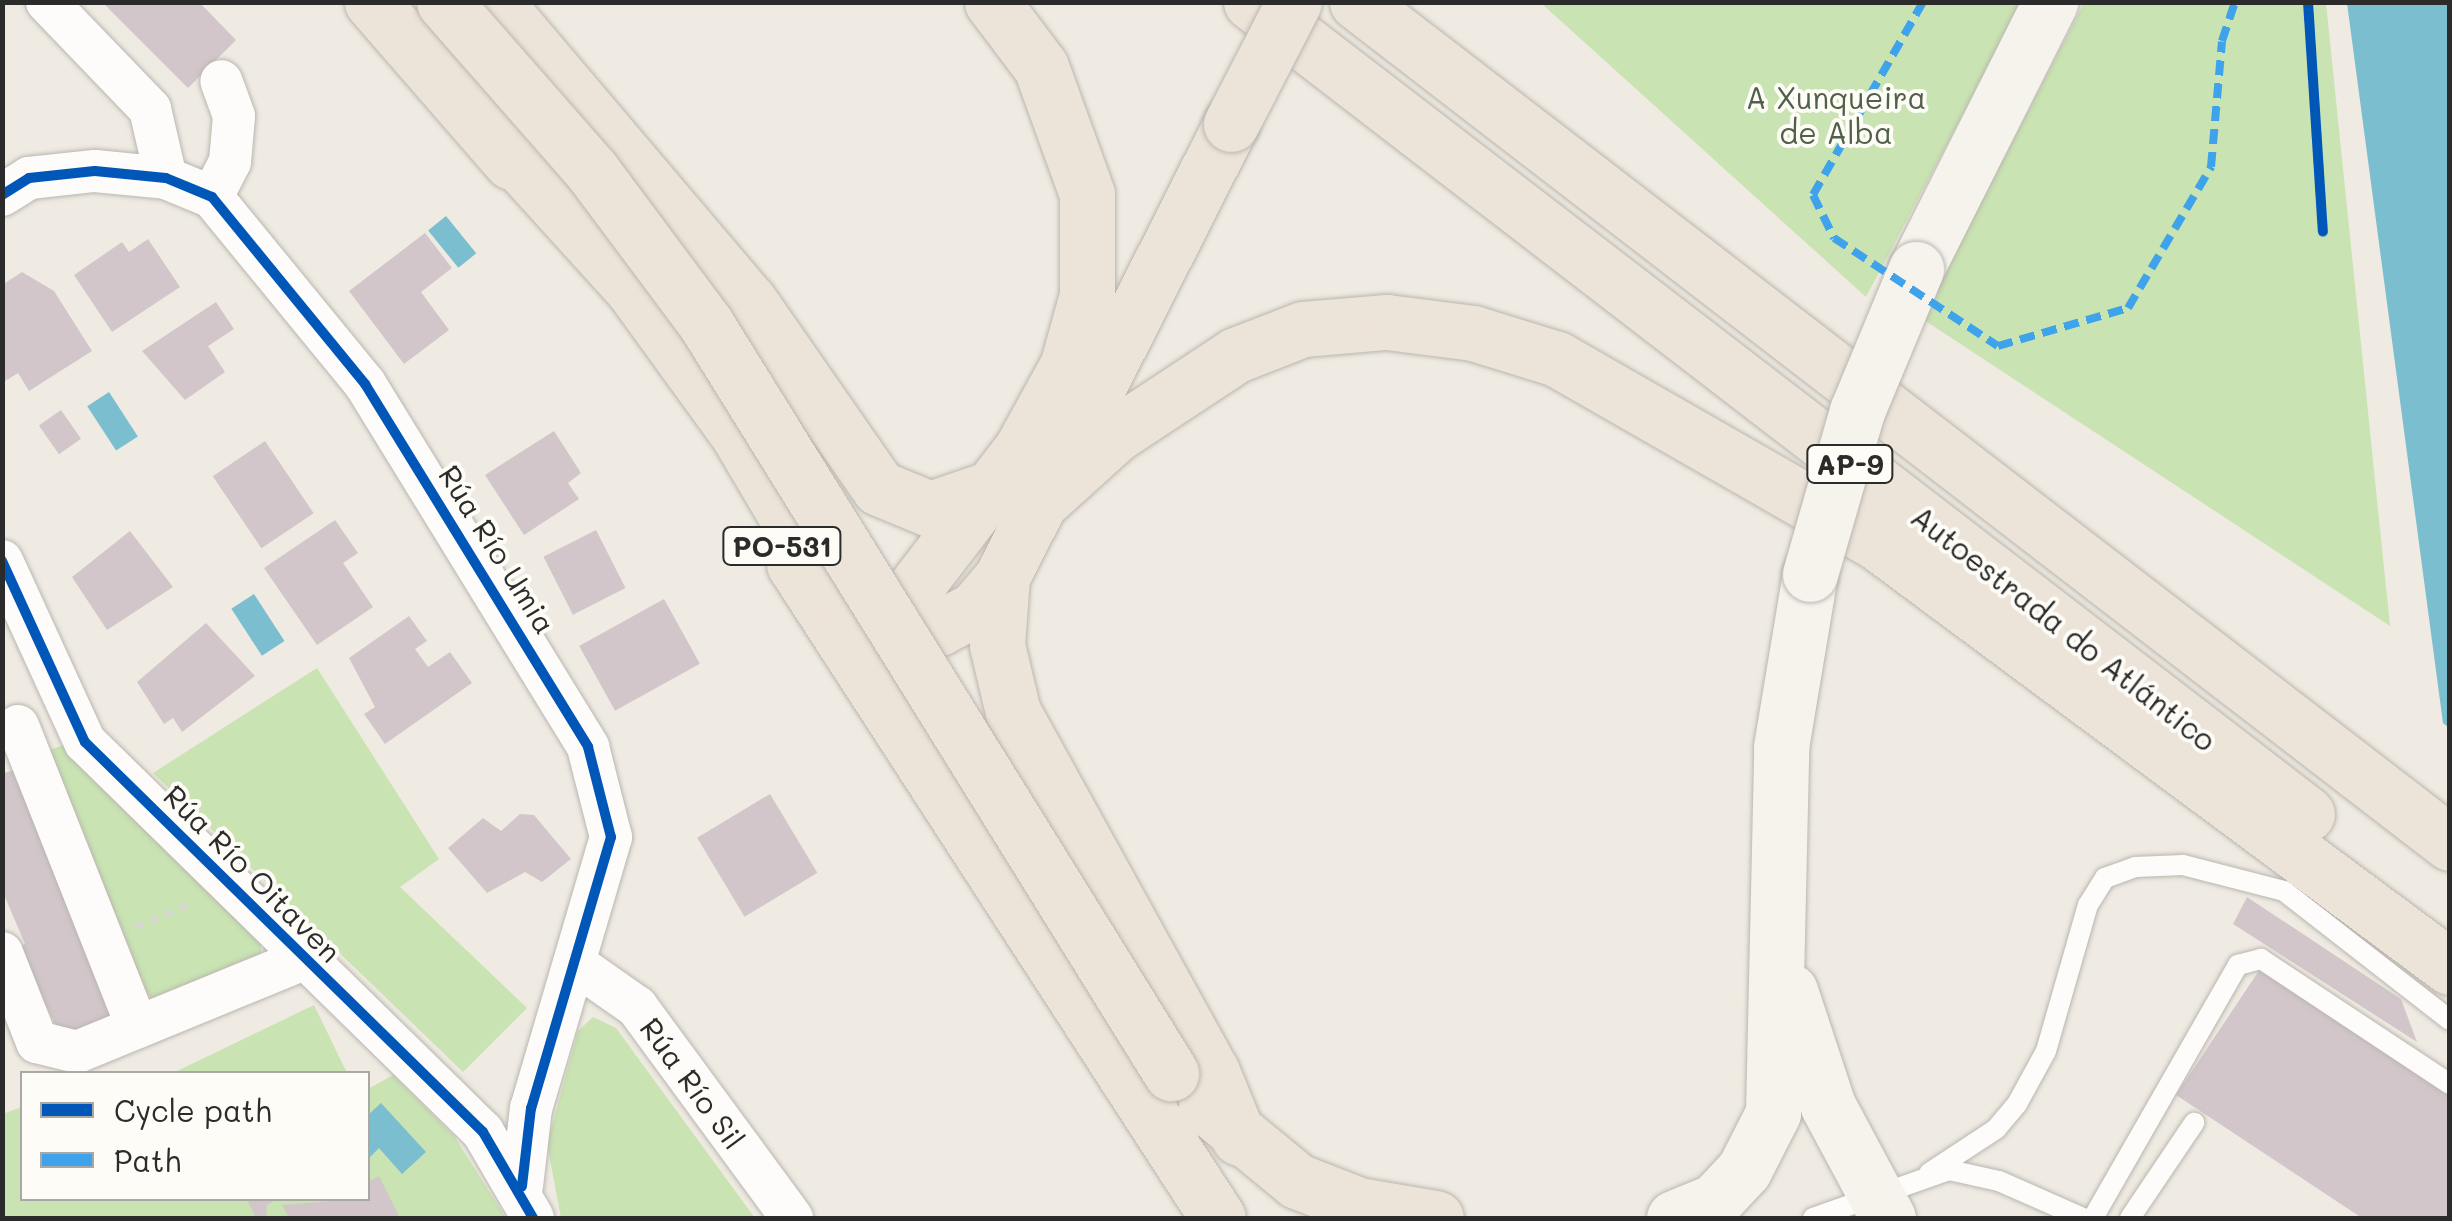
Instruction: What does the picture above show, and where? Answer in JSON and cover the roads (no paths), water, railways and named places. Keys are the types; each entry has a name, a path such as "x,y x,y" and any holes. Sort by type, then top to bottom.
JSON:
{"main road":[{"name":"PO-531","path":"372,2 484,125 746,486 966,825 1094,1040 1218,1218"},
{"name":"PO-531","path":"444,2 592,171 706,324 1171,1073 1238,1138 1297,1180 1359,1205 1436,1218"},
{"path":"496,2 749,301 879,488 930,509 1017,495"},
{"path":"992,2 1041,67 1087,194 1087,295 1067,368 1017,495 1002,577 998,644 1013,712 1212,1072 1238,1138"},
{"path":"1017,495 1214,116 1251,2"},
{"name":"Autoestrada do Atlántico","path":"1251,2 2450,924"},
{"path":"1067,368 1214,116 1294,2"},
{"name":"Autoestrada do Atlántico","path":"1356,2 2450,843"},
{"path":"1405,2 1584,143 1656,233"},
{"path":"1674,1218 1714,1202 1744,1170 1772,1113 1779,955 1780,748 1810,574 1857,410 1916,270 2050,2"},
{"path":"484,125 632,288 838,595 869,620 901,628 959,620 1002,577"},
{"path":"966,825 906,703 901,628 924,567 1017,495 1236,355 1303,329 1387,322 1474,333 1556,359 1878,543 2450,967"},
{"path":"1779,955 1828,1106 1884,1210"}],"street":[{"path":"47,2 150,109 166,178"},
{"path":"212,197 230,162 234,116 220,82"},
{"name":"Rúa Río Umia","path":"2,194 29,178 62,174 166,178 212,197 366,384 588,747 611,836 578,965 531,1108 527,1202"},
{"name":"Rúa Río Oitaven","path":"2,560 15,627 85,742 483,1132 527,1202"},
{"path":"63,706 10,729 137,1027"},
{"path":"2,953 47,1052 77,1052 304,959"},
{"name":"Rúa Río Sil","path":"578,965 636,1007 792,1218"}],"lane":[{"path":"1813,1218 1884,1210 1930,1173 1996,1129 2017,1104 2062,1006 2088,905 2105,878 2134,868 2183,865 2284,890 2450,1020"},
{"path":"2093,1218 2238,965 2260,959 2450,1084"},
{"path":"2130,1218 2194,1123"},
{"path":"1930,1173 1998,1180 2083,1218"}],"water":[{"path":"2347,3 2449,3 2449,728 2443,723"},
{"path":"446,216 476,253 458,268 428,230"},
{"path":"109,392 138,436 116,451 87,406"},
{"path":"254,594 284,641 262,656 231,609"},
{"path":"381,1103 426,1152 402,1174 379,1148 370,1157 370,1113"}],"park label":[{"name":"A Xunqueira de Alba","path":"1836,114"}]}
